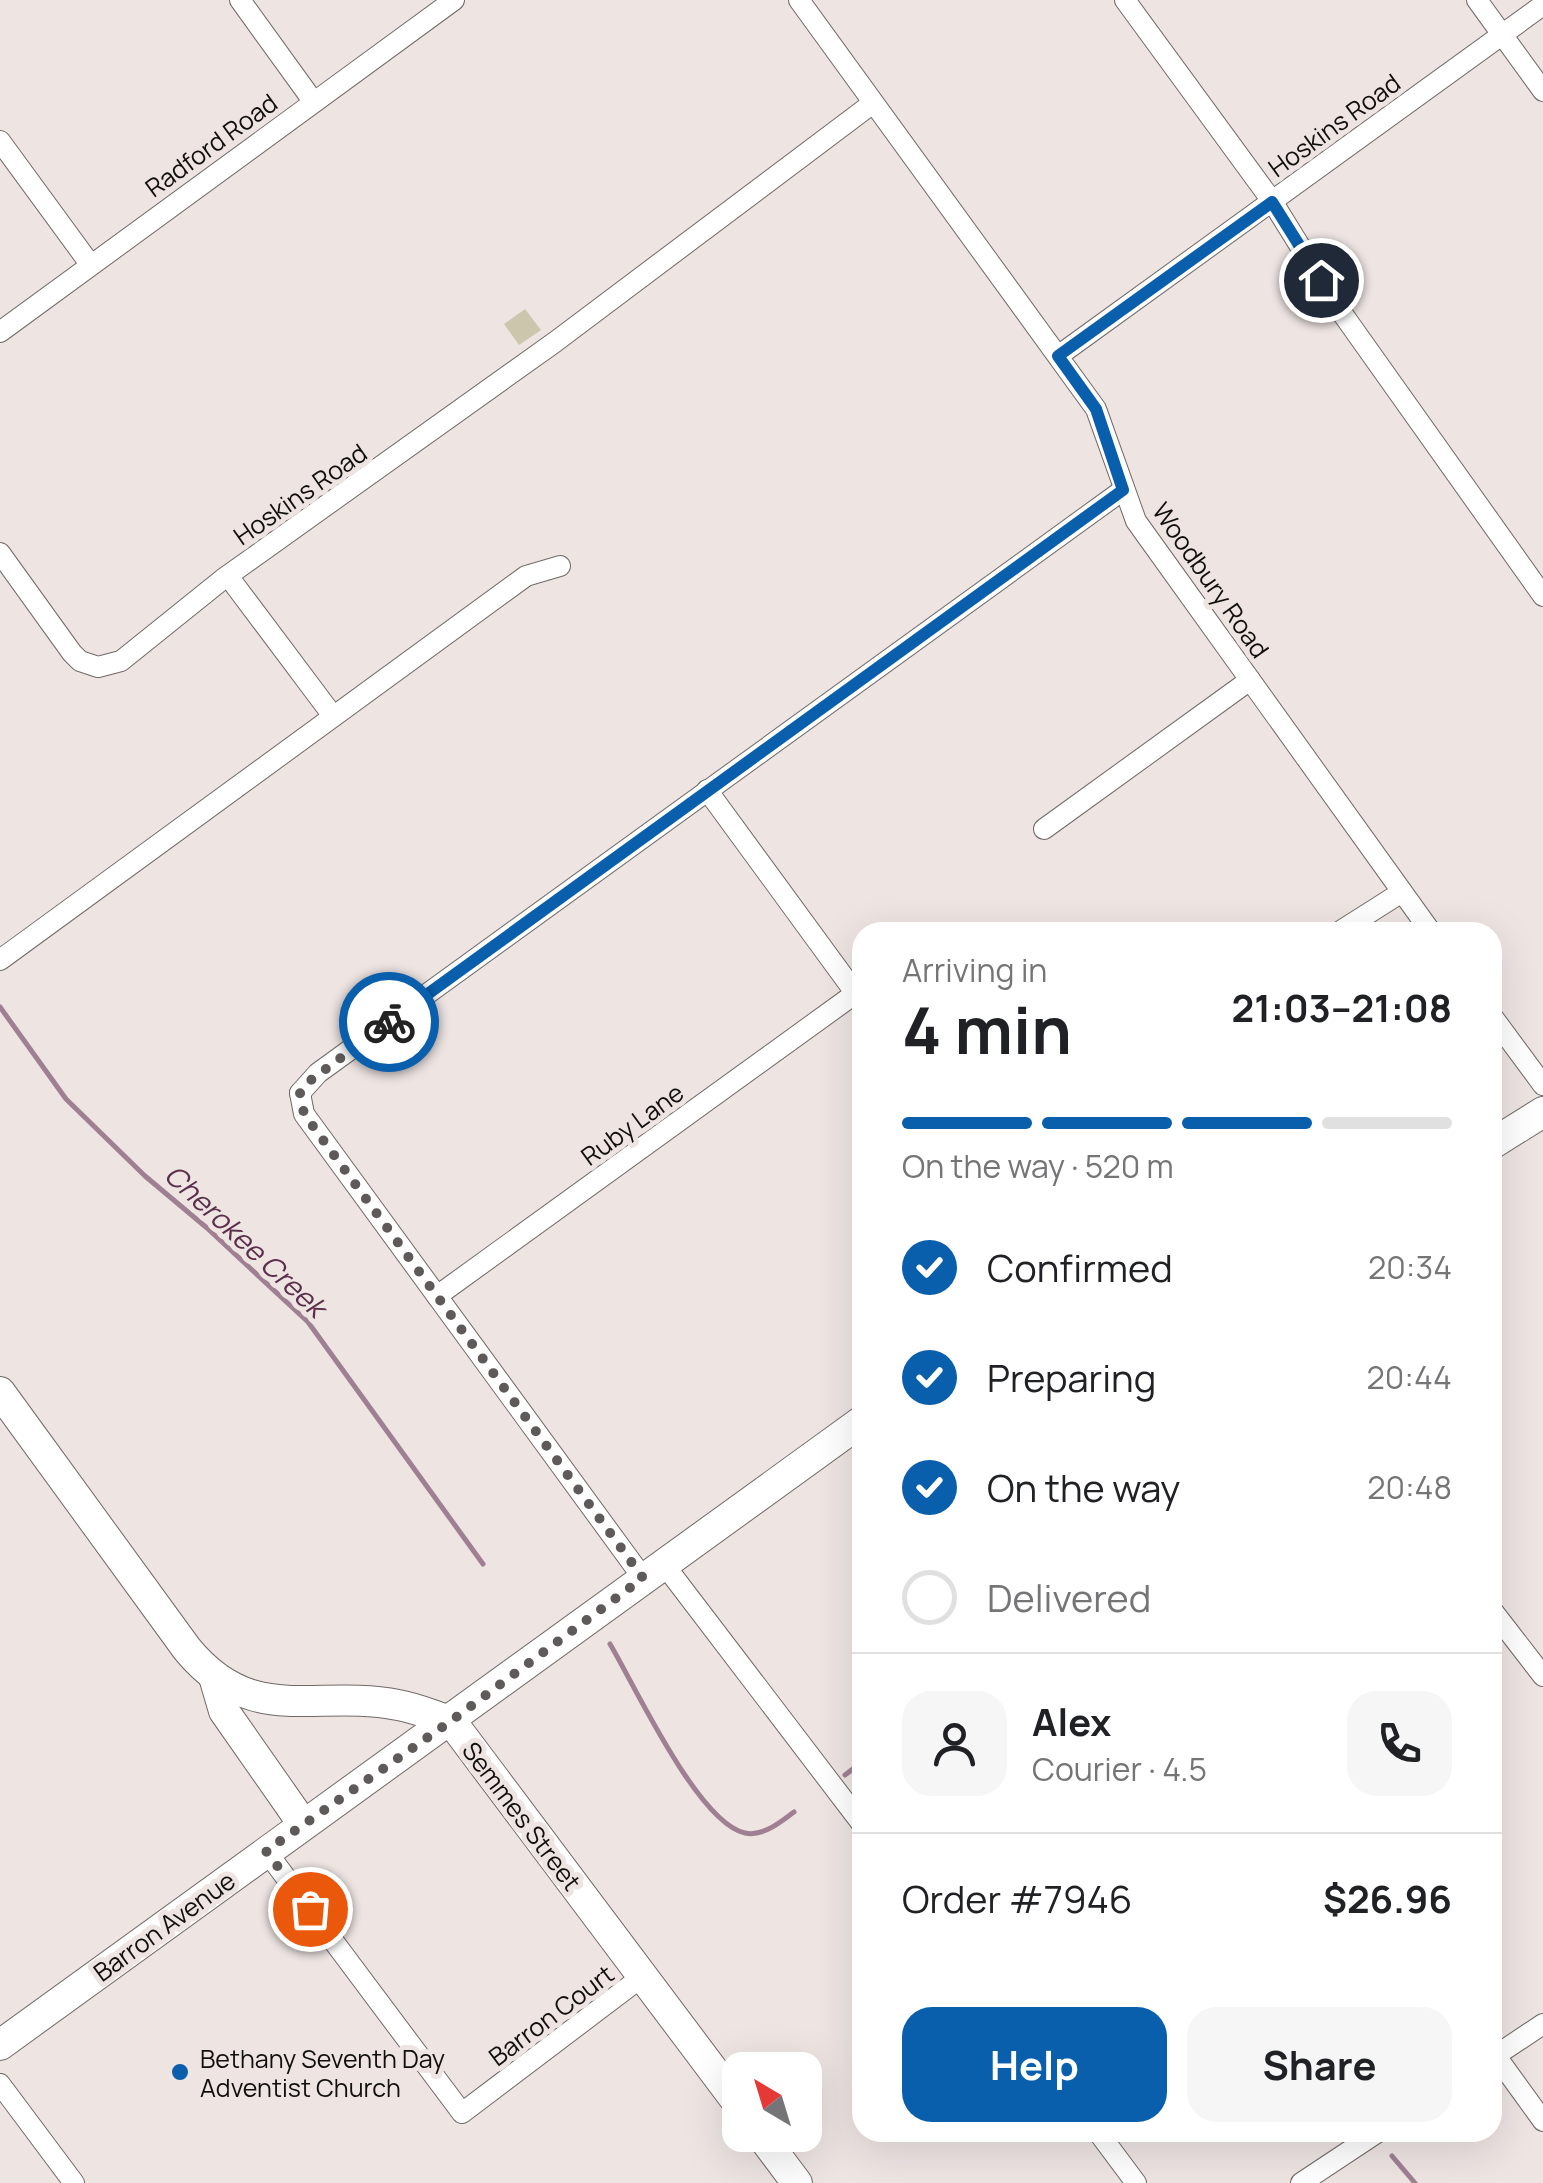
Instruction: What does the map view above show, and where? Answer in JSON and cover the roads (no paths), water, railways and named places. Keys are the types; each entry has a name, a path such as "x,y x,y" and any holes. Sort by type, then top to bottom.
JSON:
{"main road":[{"path":"1502,1138 1543,1112"},
{"name":"Semmes Street","path":"0,1392 187,1649 214,1678 274,1701 397,1704 451,1721 722,2082"},
{"name":"Barron Avenue","path":"0,2044 852,1428"},
{"name":"Semmes Street","path":"214,1678 224,1711 303,1824"},
{"path":"774,2152 797,2183"}],"street":[{"path":"240,0 313,101"},
{"name":"Radford Road","path":"0,332 454,0"},
{"name":"Woodbury Road","path":"799,0 1096,409 1136,521 1424,922"},
{"path":"1126,0 1272,202 1337,306 1543,596"},
{"path":"1478,0 1543,91"},
{"name":"Hoskins Road","path":"1058,356 1543,5"},
{"name":"Hoskins Road","path":"333,716 228,576 555,342 873,103"},
{"path":"0,140 90,264"},
{"path":"852,1812 653,1571 437,1296 304,1114 293,1093 1123,490"},
{"path":"0,553 72,653 80,661 98,666 120,661 228,576"},
{"path":"0,960 526,576 560,566"},
{"path":"1044,830 1250,680"},
{"path":"708,790 852,987"},
{"path":"1355,922 1402,892"},
{"name":"Ruby Lane","path":"437,1296 852,1002"},
{"path":"1502,1030 1543,1086"},
{"path":"1502,1623 1543,1676"},
{"name":"Barron Court","path":"266,1851 462,2113 643,1976"},
{"path":"1502,2052 1543,2024"},
{"path":"1502,2068 1543,2122"},
{"path":"0,2084 74,2183"},
{"path":"1105,2142 1136,2183"},
{"path":"1301,2183 1363,2142"}],"waterway":[{"name":"Cherokee Creek","path":"0,1007 66,1099 145,1176 308,1322 483,1564"},
{"name":"Cherokee Creek","path":"610,1644 688,1780 727,1824 745,1833 758,1833 794,1812"},
{"name":"Cherokee Creek","path":"845,1775 852,1770"},
{"name":"Cherokee Creek","path":"1392,2156 1415,2183"}],"place":[{"name":"Bethany Seventh Day Adventist Church","path":"180,2072"}]}
